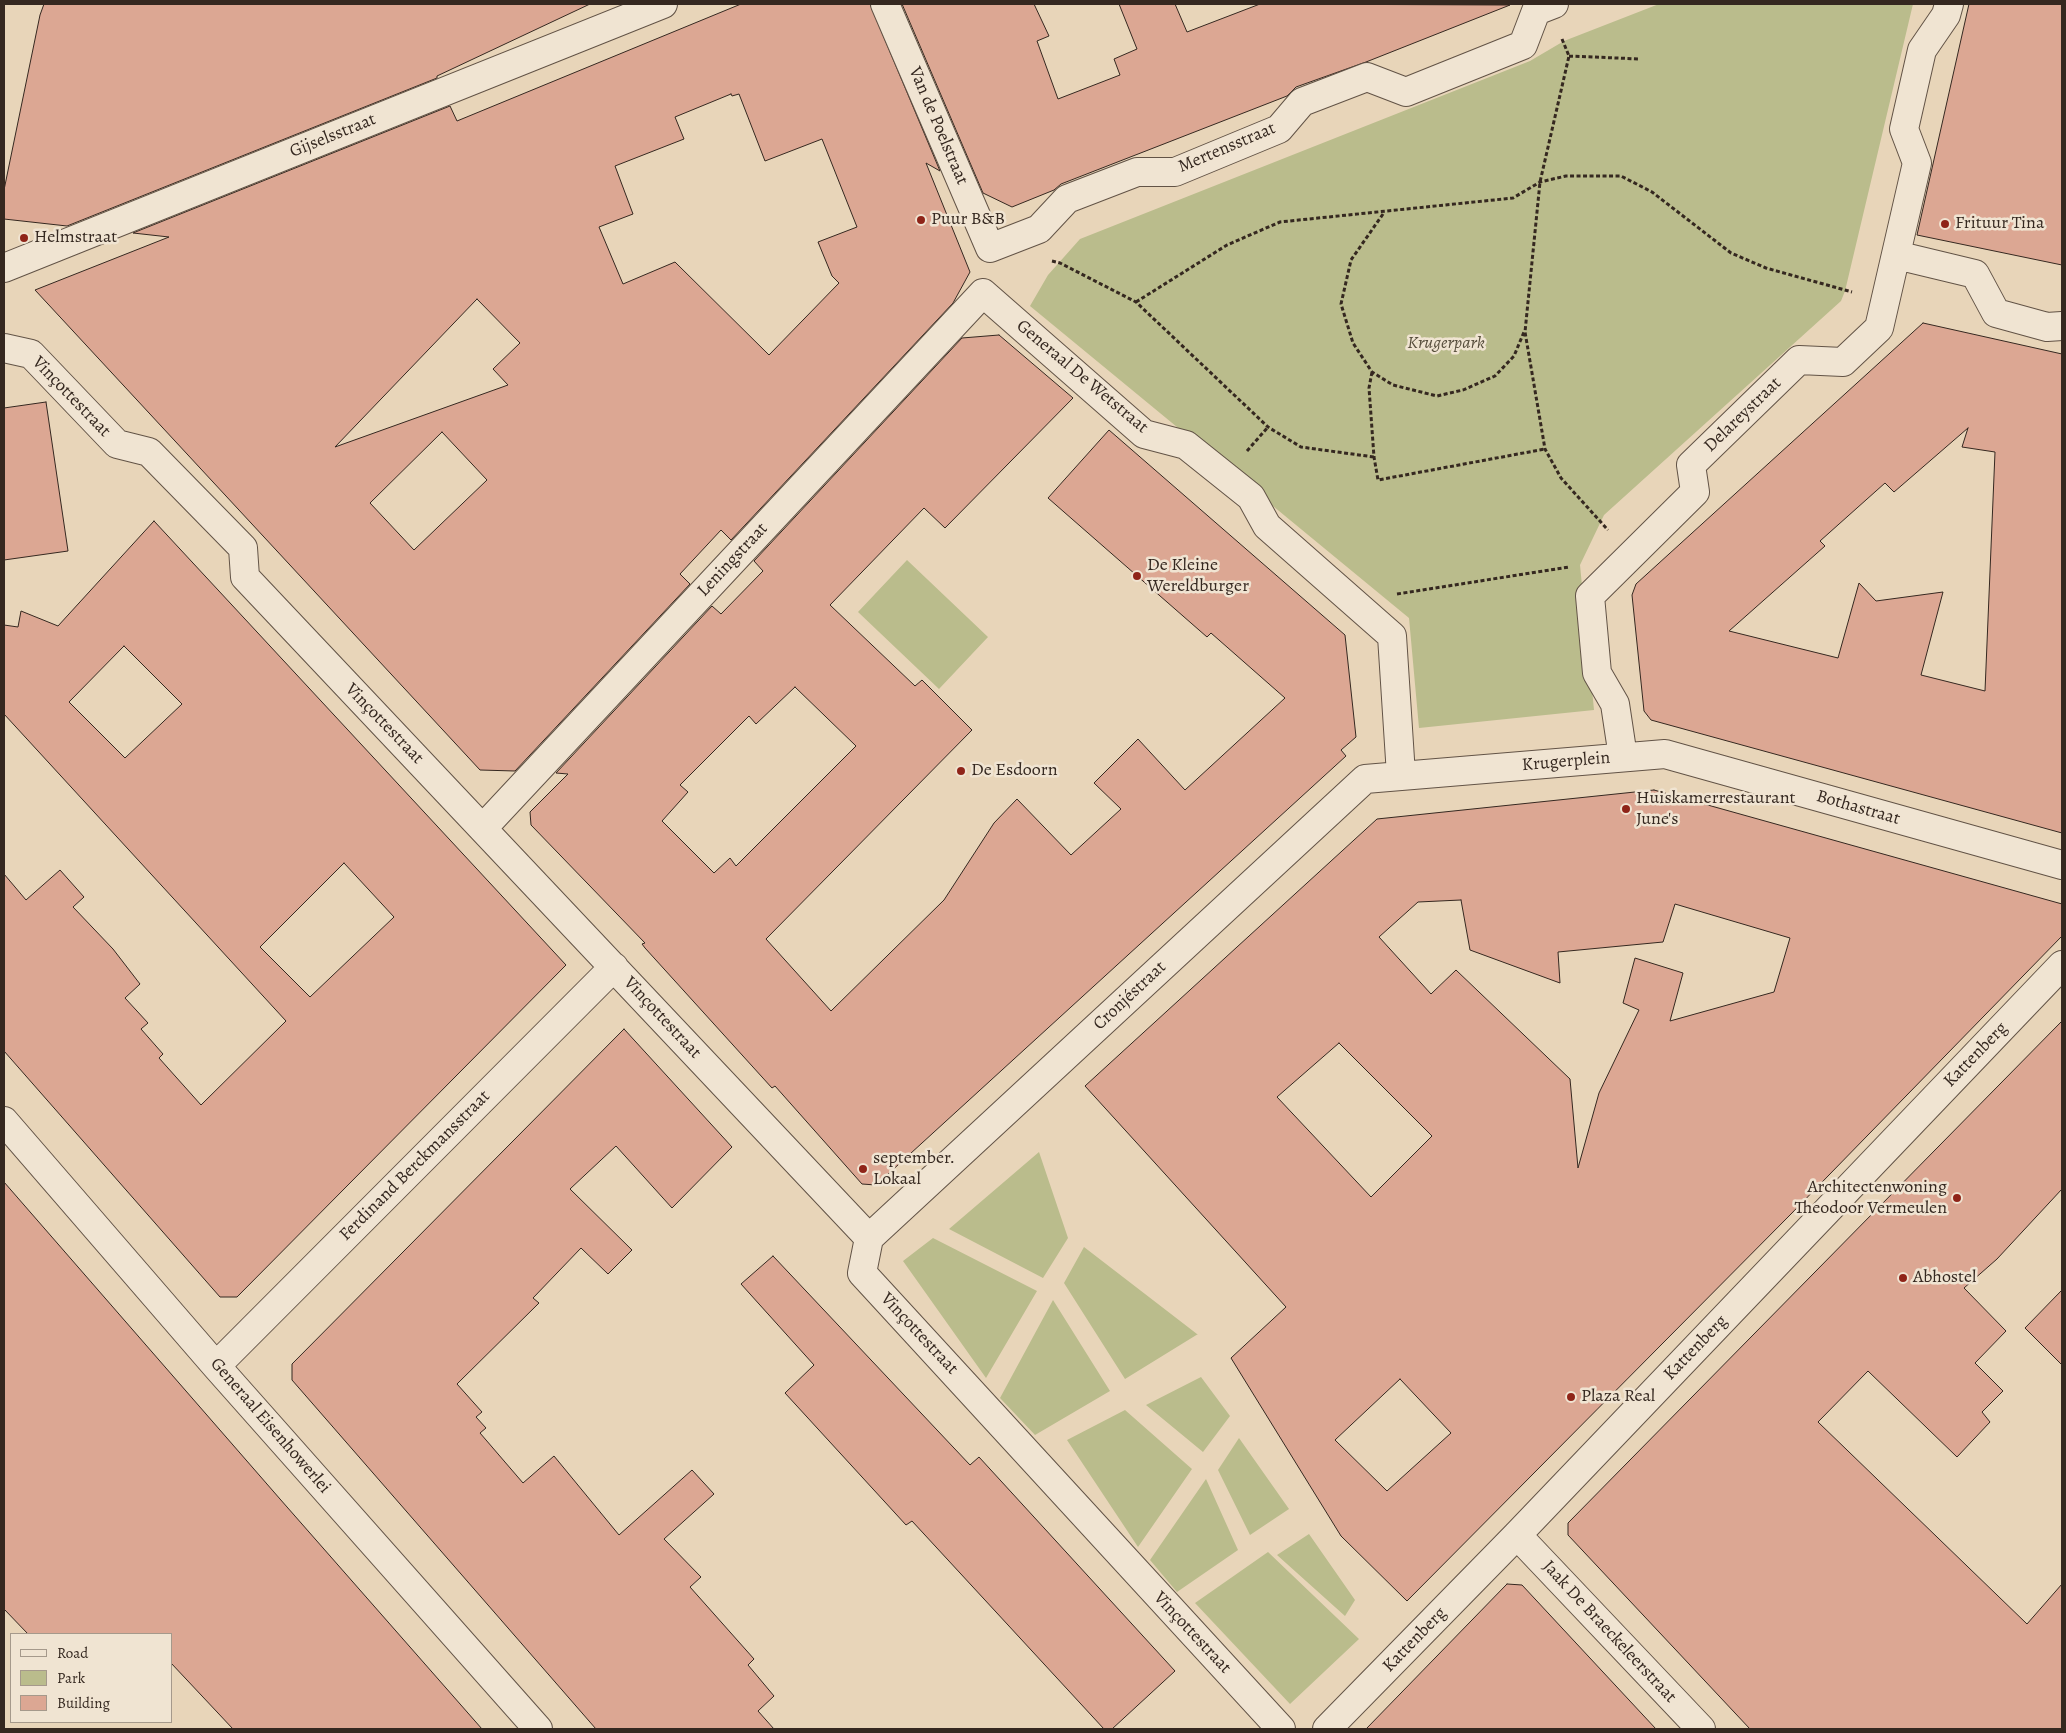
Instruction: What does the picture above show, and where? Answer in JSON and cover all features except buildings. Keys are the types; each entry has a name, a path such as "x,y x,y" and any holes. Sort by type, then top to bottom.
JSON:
{"street":[{"name":"Gijselsstraat","path":"4,268 663,4"},
{"name":"Van de Poelstraat","path":"885,4 990,248"},
{"name":"Mertensstraat","path":"990,248 1039,229 1067,199 1137,172 1175,172 1279,129 1302,102 1359,80 1367,77 1406,92 1523,45 1545,7"},
{"name":"Delareystraat","path":"1590,596 1695,492 1691,464 1799,360 1843,362 1879,328 1917,162 1904,129 1922,50 1948,9"},
{"path":"1896,255 1975,274 1996,313 2047,327 2062,326"},
{"name":"Generaal De Wetstraat","path":"984,293 1144,434 1186,445 1251,497 1267,526 1392,636 1402,775"},
{"name":"Leningstraat","path":"483,828 984,293"},
{"name":"Vinçottestraat","path":"4,348 31,354 117,444 149,452 243,548 245,577 868,1238 862,1273 1281,1729"},
{"name":"Krugerplein","path":"1402,775 1623,757 1615,704 1597,673 1590,596"},
{"name":"Bothastraat","path":"1623,757 1665,754 2062,865"},
{"name":"Cronjéstraat","path":"868,1238 1365,779 1402,775"},
{"name":"Kattenberg","path":"1327,1729 1517,1535 2062,965"},
{"name":"Ferdinand Berckmansstraat","path":"216,1366 614,967"},
{"name":"Generaal Eisenhowerlei","path":"4,1121 216,1366 538,1729"},
{"name":"Jaak De Braeckeleerstraat","path":"1517,1535 1701,1729"}],"path":[{"path":"1545,7 1564,41 1569,56 1540,182 1525,332 1544,449 1561,478 1602,523 1629,557"},
{"path":"1569,56 1640,58"},
{"path":"1136,302 1227,245 1280,222 1383,213 1513,198 1540,182 1566,176 1621,176 1652,192 1732,253 1766,268 1845,290 1886,298"},
{"path":"1383,213 1351,260 1341,304 1353,343 1372,372 1393,385 1437,396 1463,390 1495,376 1514,356 1525,332"},
{"path":"1042,259 1060,262 1136,302 1268,427 1301,447 1374,457"},
{"path":"1372,372 1369,388 1374,457 1378,480 1544,449"},
{"path":"1370,616 1383,596 1570,567"}],"green space":[{"name":"Krugerpark","path":"1659,4 1913,4 1845,291 1841,301 1604,515 1580,565 1594,710 1419,728 1409,618 1030,306 1048,275 1080,239 1530,61 1564,41"},
{"path":"907,560 988,637 939,689 858,612"},
{"path":"1039,1152 1068,1238 1043,1278 949,1229"},
{"path":"933,1238 1037,1291 986,1378 903,1261"},
{"path":"1084,1247 1198,1334 1125,1379 1064,1283"},
{"path":"1053,1300 1110,1391 1035,1435 1000,1398"},
{"path":"1201,1377 1230,1416 1203,1452 1146,1405"},
{"path":"1125,1410 1192,1469 1138,1547 1067,1440"},
{"path":"1239,1438 1289,1509 1250,1535 1218,1470"},
{"path":"1206,1479 1238,1550 1177,1592 1150,1560"},
{"path":"1309,1534 1355,1600 1345,1616 1277,1555"},
{"path":"1268,1552 1359,1639 1290,1704 1195,1603"}],"place":[{"name":"Puur B&B","path":"921,220"},
{"name":"Frituur Tina","path":"1945,224"},
{"name":"Helmstraat","path":"24,238"},
{"name":"De Kleine Wereldburger","path":"1137,576"},
{"name":"De Esdoorn","path":"961,771"},
{"name":"Huiskamerrestaurant June's","path":"1626,809"},
{"name":"september. Lokaal","path":"863,1169"},
{"name":"Architectenwoning Theodoor Vermeulen","path":"1957,1198"},
{"name":"Abhostel","path":"1903,1278"},
{"name":"Plaza Real","path":"1571,1397"}]}
